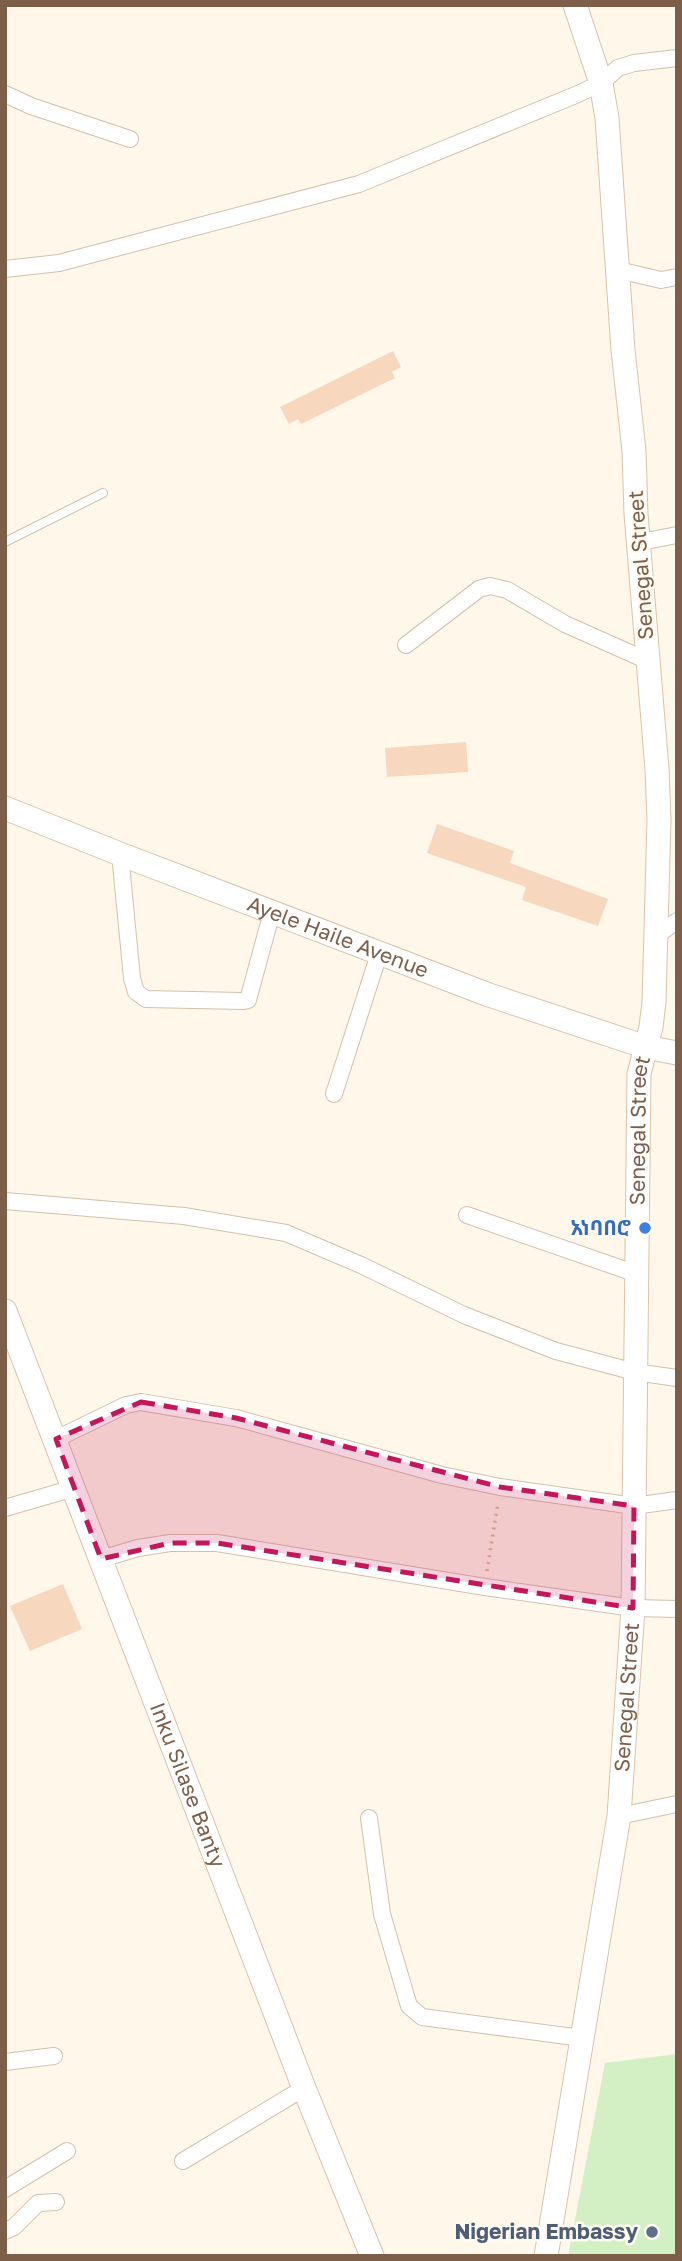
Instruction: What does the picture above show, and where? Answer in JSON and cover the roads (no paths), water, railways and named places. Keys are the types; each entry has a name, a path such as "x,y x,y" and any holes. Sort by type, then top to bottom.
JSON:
{"main road":[{"name":"Senegal Street","path":"545,2256 619,1816 633,1608 639,1074 654,1002 659,820 612,180 601,83 575,5"},
{"name":"Ayele Haile Avenue","path":"5,808 489,995 646,1046 677,1053"},
{"name":"Inku Silase Banty","path":"5,1311 304,2088 372,2256"}],"street":[{"path":"5,269 59,263 359,184 601,83 618,68 634,63 677,58"},
{"path":"5,94 31,106 130,139"},
{"path":"618,270 661,280 677,277"},
{"path":"639,540 677,535"},
{"path":"406,645 479,589 490,586 507,590 565,624 648,661"},
{"path":"120,854 132,978 136,992 146,999 248,1000 272,912"},
{"path":"657,935 677,921"},
{"path":"334,1094 379,954"},
{"path":"5,1201 184,1216 286,1233 361,1265 464,1315 555,1351 635,1372 677,1378"},
{"path":"467,1215 637,1274"},
{"path":"55,1439 126,1405 141,1402 236,1419 442,1475 500,1487 634,1506 677,1500"},
{"path":"5,1508 74,1488"},
{"path":"102,1559 138,1548 170,1543 217,1544 633,1608 677,1609"},
{"path":"619,1816 677,1804"},
{"path":"369,1818 382,1914 409,2006 422,2017 582,2038"},
{"path":"5,2062 54,2056"},
{"path":"183,2161 304,2088"},
{"path":"5,2189 67,2151"},
{"path":"5,2231 14,2227 38,2203 56,2202"}],"lane":[{"path":"5,542 103,493"}],"place":[{"name":"አነባበሮ","path":"645,1228"},
{"name":"Nigerian Embassy","path":"652,2232"}]}
